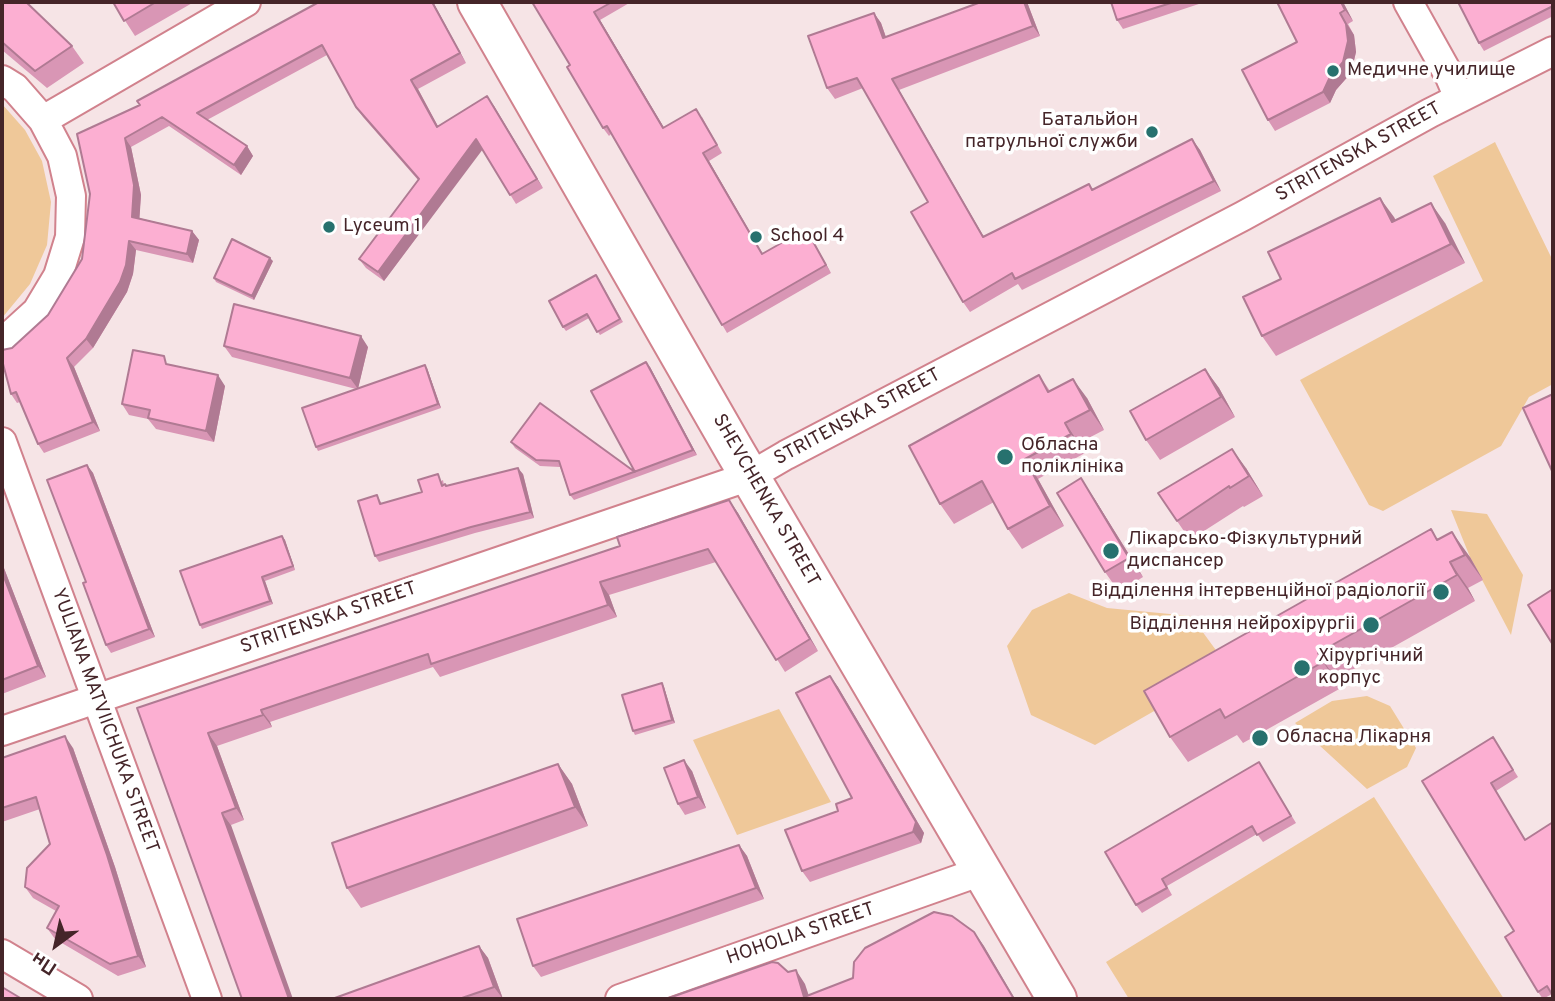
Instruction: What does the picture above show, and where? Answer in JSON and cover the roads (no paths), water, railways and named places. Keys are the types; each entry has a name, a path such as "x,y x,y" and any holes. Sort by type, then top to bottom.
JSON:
{"street":[{"path":"43,120 246,2"},
{"name":"SHEVCHENKA STREET","path":"477,2 750,476 1057,999"},
{"path":"1408,2 1459,98"},
{"name":"STRITENSKA STREET","path":"2,731 750,476 1243,216 1459,98 1553,51"},
{"path":"2,80 15,89 43,120 62,156 71,196 70,237 58,276 37,311 2,343"},
{"name":"YULIANA MATVIICHUKA STREET","path":"2,442 207,999"},
{"name":"HOHOLIA STREET","path":"620,999 982,871"},
{"path":"2,954 78,999"}],"place":[{"name":"Медичне училище","path":"1333,71"},
{"name":"Батальйон патрульної служби","path":"1152,132"},
{"name":"Lyceum 1","path":"329,227"},
{"name":"School 4","path":"756,237"},
{"name":"Обласна поліклініка","path":"1005,457"},
{"name":"Лікарсько-Фізкультурний диспансер","path":"1111,551"},
{"name":"Відділення інтервенційної радіології","path":"1441,592"},
{"name":"Відділення нейрохірургіі","path":"1371,625"},
{"name":"Хірургічний корпус","path":"1302,668"},
{"name":"Обласна Лікарня","path":"1260,738"}]}
